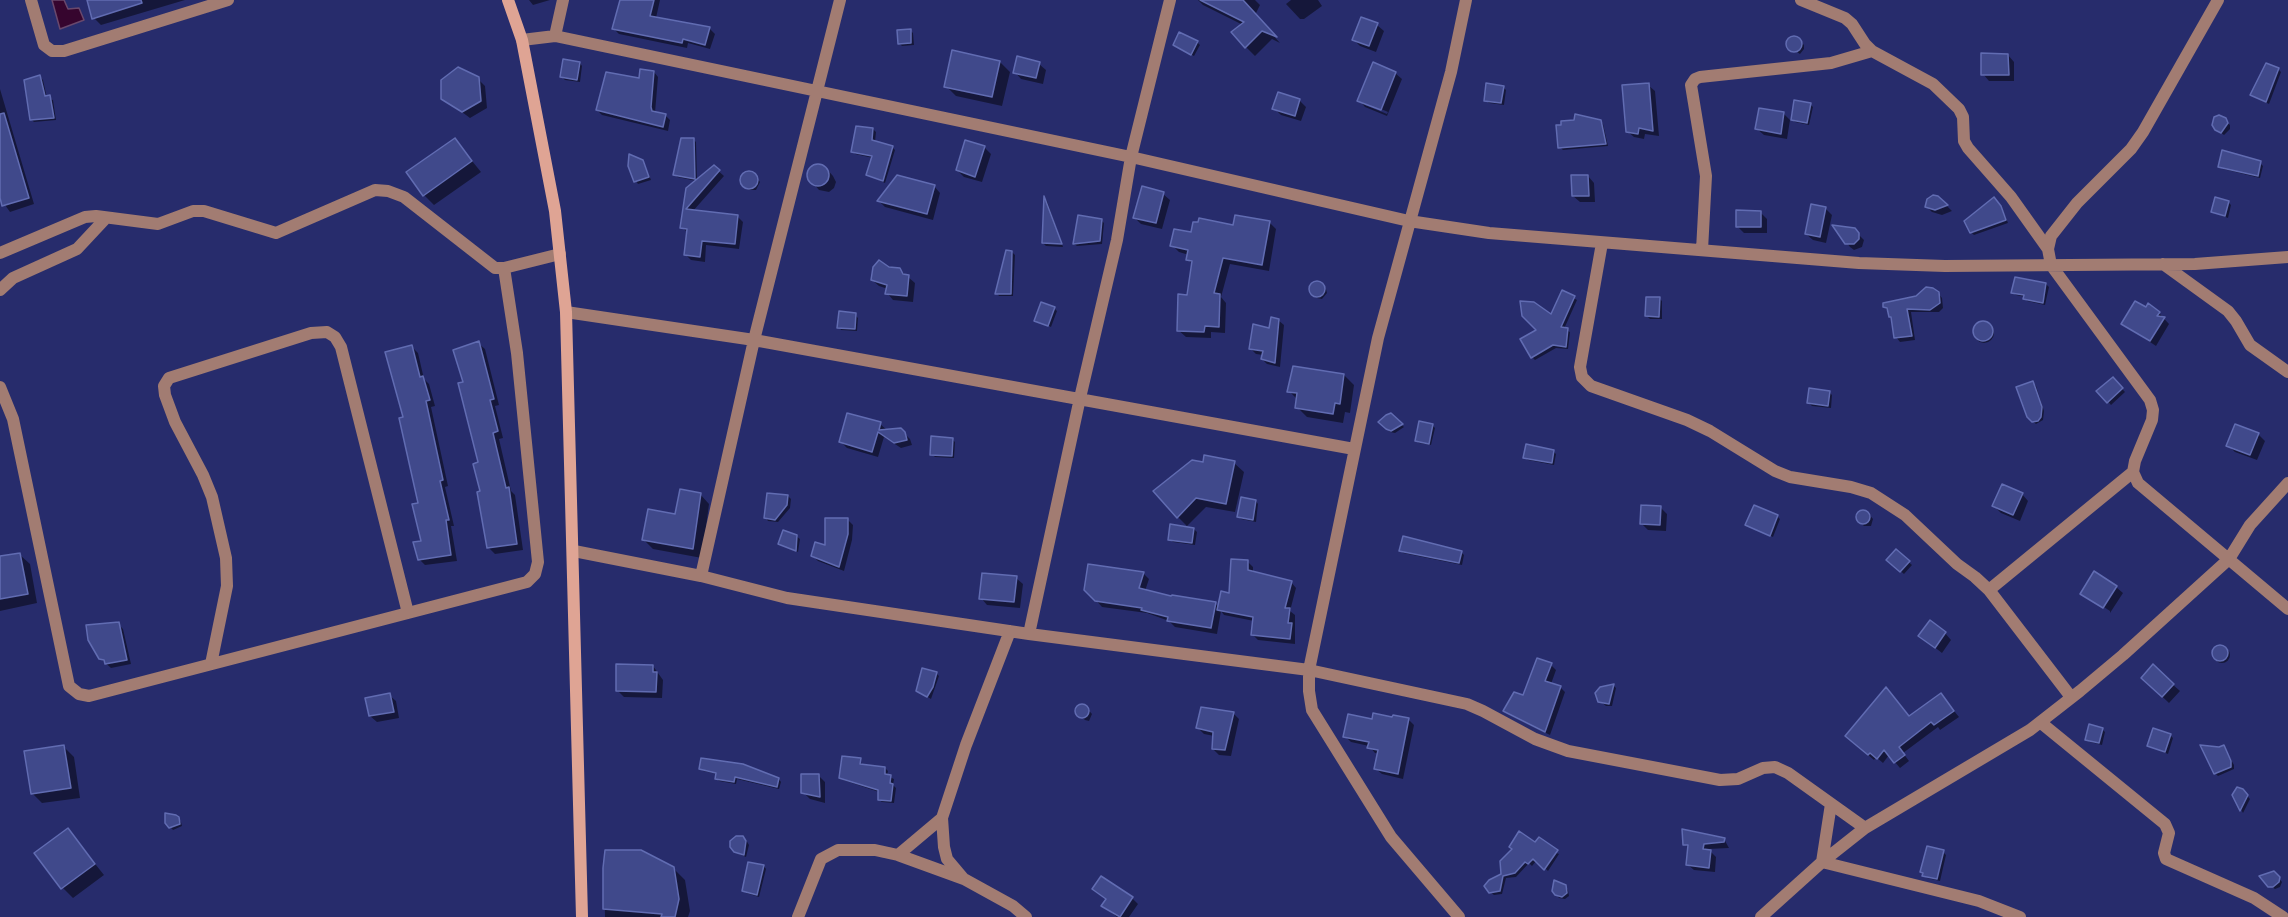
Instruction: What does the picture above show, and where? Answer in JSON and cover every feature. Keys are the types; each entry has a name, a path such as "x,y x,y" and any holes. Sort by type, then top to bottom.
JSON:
{"main road":[{"path":"508,0 522,40 555,211 566,312 582,917"}],"street":[{"path":"31,0 44,45 52,51 64,51 228,0"},
{"path":"555,36 563,0"},
{"path":"701,576 754,340 840,0"},
{"path":"1029,634 1117,240 1131,157 1170,0"},
{"path":"1459,917 1391,837 1312,710 1309,670 1378,338 1451,72 1466,0"},
{"path":"1801,0 1845,18 1872,51 1933,84 1959,109 1963,117 1964,141 1968,148 2011,197 2049,249"},
{"path":"2218,0 2143,132 2131,149 2077,203 2051,236 2049,249 2051,266 2150,400 2153,410 2152,420 2135,461 2133,472 2138,483 2288,609"},
{"path":"522,40 555,36 1131,157 1409,221 1489,233 1858,264 2051,266 2163,264 2288,257"},
{"path":"1702,250 1706,176 1691,86 1695,80 1700,77 1831,63 1872,51"},
{"path":"0,254 86,217 158,224 194,211 204,211 276,233 375,190 388,191 404,197 495,268 504,268 560,254"},
{"path":"0,290 13,278 77,249 106,218"},
{"path":"1602,243 1580,367 1582,377 1591,386 1687,420 1710,431 1775,471 1790,477 1851,487 1870,494 1905,515 1957,564 1989,590 2071,697"},
{"path":"2163,264 2228,311 2250,345 2288,372"},
{"path":"0,387 13,419 69,686 79,694 89,696 527,582 535,574 538,562 514,332 504,268"},
{"path":"566,312 754,340 1354,448"},
{"path":"212,664 227,586 226,558 212,497 175,422 164,386 169,378 311,333 327,332 335,337 341,347 408,613"},
{"path":"1989,590 2133,472"},
{"path":"1761,917 1822,862 1865,828 2030,730 2123,655 2229,559 2250,525 2288,483"},
{"path":"573,551 701,576 787,598 1029,634 1309,670 1467,704 1535,739 1568,751 1730,781 1763,768 1775,767 1788,772 1865,828"},
{"path":"964,879 947,859 942,818 966,745 1010,631"},
{"path":"2040,722 2165,824 2169,833 2164,853 2166,860 2254,898 2283,917"},
{"path":"1822,862 1831,804"},
{"path":"898,855 942,818"},
{"path":"798,917 821,859 838,850 875,850 898,855 964,879 1013,906 1026,917"},
{"path":"1822,862 1979,901 2020,917"}],"shaded area":[{"path":"52,0 64,0 68,9 79,8 84,20 60,29"}],"building":[{"path":"87,0 141,0 142,3 92,19"},
{"path":"620,0 654,0 650,16 710,27 705,45 683,39 682,43 612,29"},
{"path":"1200,0 1243,0 1277,37 1262,31 1245,48 1231,32 1244,22"},
{"path":"1361,17 1378,23 1369,46 1352,40"},
{"path":"911,29 911,43 898,44 897,30"},
{"path":"1179,32 1198,41 1191,55 1173,45"},
{"path":"1794,36 1800,38 1802,44 1800,50 1794,52 1788,50 1786,44 1788,38"},
{"path":"952,50 1000,61 992,97 944,87"},
{"path":"1981,53 2008,54 2009,75 1981,75"},
{"path":"1017,56 1040,62 1036,78 1013,73"},
{"path":"563,59 580,62 577,80 560,77"},
{"path":"1373,62 1396,72 1381,110 1357,101"},
{"path":"2266,63 2279,68 2266,102 2250,95"},
{"path":"458,67 479,77 481,101 462,112 441,99 441,80"},
{"path":"640,69 654,71 651,107 652,111 666,114 663,127 596,110 606,72 639,78"},
{"path":"40,75 45,96 50,95 54,118 30,120 24,80"},
{"path":"1486,83 1504,86 1501,103 1484,101"},
{"path":"1649,83 1653,131 1639,128 1638,134 1626,132 1622,85"},
{"path":"1278,92 1300,99 1295,116 1272,109"},
{"path":"1794,100 1811,103 1807,123 1791,120"},
{"path":"1759,108 1784,112 1781,134 1755,129"},
{"path":"4,113 29,198 2,206 0,198 0,114"},
{"path":"1575,114 1601,120 1606,144 1558,148 1556,125 1561,125 1561,121 1574,120"},
{"path":"2219,115 2226,118 2228,123 2221,133 2212,125 2214,117"},
{"path":"856,126 873,128 872,140 893,146 883,181 866,175 872,156 851,152"},
{"path":"455,138 472,161 423,196 406,172"},
{"path":"681,138 694,138 695,179 673,175"},
{"path":"965,140 985,146 975,177 956,170"},
{"path":"2222,150 2261,161 2258,176 2218,167"},
{"path":"629,154 643,160 649,177 634,182 628,166"},
{"path":"814,164 822,164 829,171 829,179 822,186 814,186 807,179 807,171"},
{"path":"714,165 720,170 686,209 738,215 735,244 702,241 700,257 684,255 687,229 680,228 686,188"},
{"path":"749,171 755,174 758,180 755,186 749,189 743,186 740,180 743,174"},
{"path":"897,175 935,185 927,214 877,201"},
{"path":"1571,175 1588,175 1589,196 1572,196"},
{"path":"1142,186 1164,192 1156,223 1133,218"},
{"path":"1933,195 1938,196 1948,205 1935,210 1925,207 1927,199"},
{"path":"1044,196 1062,244 1042,243"},
{"path":"1994,197 2001,206 2006,220 1970,233 1964,221"},
{"path":"2215,197 2229,201 2225,216 2211,212"},
{"path":"1811,204 1826,207 1820,237 1805,234"},
{"path":"1736,210 1761,211 1761,227 1736,227"},
{"path":"1078,215 1102,219 1100,241 1073,244"},
{"path":"1235,215 1270,221 1262,265 1223,258 1214,293 1220,294 1219,327 1205,326 1204,332 1177,331 1178,294 1187,295 1192,261 1186,260 1188,250 1170,246 1174,229 1191,232 1193,222 1198,222 1199,218 1233,225"},
{"path":"1832,225 1855,228 1859,233 1859,239 1854,244 1845,244"},
{"path":"1006,250 1012,251 1011,294 995,294"},
{"path":"879,260 889,267 900,268 903,274 909,275 907,296 885,294 887,285 871,280 873,267"},
{"path":"2015,277 2046,283 2043,303 2023,299 2024,295 2011,293"},
{"path":"1317,281 1325,289 1317,297 1309,289"},
{"path":"1926,287 1939,292 1940,303 1930,310 1907,309 1912,336 1894,338 1891,317 1889,317 1887,308 1883,307 1883,303 1916,296"},
{"path":"1562,290 1575,296 1561,327 1568,328 1566,347 1553,345 1531,358 1520,339 1536,330 1522,316 1520,301 1534,302 1551,314"},
{"path":"1646,297 1660,297 1659,317 1645,316"},
{"path":"2135,301 2146,307 2148,303 2160,312 2157,316 2165,317 2150,341 2121,324"},
{"path":"1041,302 1055,307 1048,326 1034,321"},
{"path":"839,311 856,313 855,329 837,328"},
{"path":"1271,317 1279,319 1275,363 1261,359 1263,351 1249,349 1253,324 1269,328"},
{"path":"1983,321 1990,324 1993,331 1990,338 1983,341 1976,338 1973,331 1976,324"},
{"path":"479,341 494,399 490,400 498,431 493,433 506,488 509,487 517,544 487,548 477,492 480,491 473,464 478,462 458,383 463,382 453,350"},
{"path":"412,345 420,377 423,376 430,400 426,401 443,480 440,481 449,520 446,520 451,555 418,560 413,542 421,541 412,504 418,503 399,418 403,417 385,352"},
{"path":"1293,366 1344,374 1340,404 1335,403 1333,414 1295,408 1297,393 1287,392"},
{"path":"2113,377 2123,388 2107,403 2096,391"},
{"path":"2033,381 2042,407 2041,417 2038,421 2032,422 2027,417 2016,387"},
{"path":"1809,388 1830,391 1828,406 1807,403"},
{"path":"847,413 881,422 879,430 901,428 907,440 894,443 878,432 872,452 839,442"},
{"path":"1391,413 1403,424 1391,431 1378,422"},
{"path":"1419,421 1433,424 1429,444 1415,441"},
{"path":"2235,424 2259,433 2250,455 2226,446"},
{"path":"931,436 953,438 952,456 930,455"},
{"path":"1526,444 1554,450 1552,463 1523,458"},
{"path":"1204,455 1235,461 1226,504 1196,498 1177,518 1153,491 1192,460 1203,462"},
{"path":"2002,484 2023,493 2013,515 1992,506"},
{"path":"680,489 701,493 693,549 642,540 648,509 675,514"},
{"path":"767,493 788,495 787,505 775,520 764,518"},
{"path":"1241,497 1256,500 1253,520 1237,517"},
{"path":"1641,505 1661,506 1660,525 1640,524"},
{"path":"1754,505 1778,515 1770,536 1745,525"},
{"path":"1860,510 1866,510 1870,517 1866,524 1860,524 1856,520 1856,514"},
{"path":"825,518 848,518 848,534 839,567 811,556 815,542 825,545"},
{"path":"1170,524 1194,528 1192,543 1168,540"},
{"path":"783,530 797,535 796,551 778,544"},
{"path":"1403,536 1462,551 1459,563 1399,551"},
{"path":"1896,549 1910,561 1900,572 1886,560"},
{"path":"20,553 28,594 0,599 0,556"},
{"path":"1231,559 1248,560 1248,570 1292,581 1285,608 1290,608 1288,623 1292,623 1290,639 1251,635 1253,617 1217,610 1221,591 1229,593"},
{"path":"1088,564 1144,572 1139,588 1171,596 1216,602 1211,628 1167,621 1168,617 1141,610 1142,608 1095,601 1084,590"},
{"path":"2094,571 2117,586 2103,608 2080,594"},
{"path":"982,573 1017,576 1014,602 979,599"},
{"path":"1930,620 1946,632 1935,648 1918,636"},
{"path":"119,622 127,660 105,664 104,660 99,659 88,640 86,625"},
{"path":"2217,645 2223,645 2228,653 2226,659 2217,661 2212,656 2212,650"},
{"path":"1537,658 1552,663 1545,681 1561,686 1545,732 1503,711 1514,692 1523,695"},
{"path":"616,664 653,665 653,672 657,672 656,692 616,691"},
{"path":"2153,664 2174,684 2162,697 2141,678"},
{"path":"922,668 937,672 933,687 927,697 916,691"},
{"path":"1614,684 1609,704 1598,702 1595,693 1600,687"},
{"path":"1886,687 1909,716 1941,693 1954,711 1934,725 1931,722 1899,747 1905,755 1894,763 1884,750 1877,759 1870,753 1868,755 1845,736"},
{"path":"390,693 394,712 369,716 365,698"},
{"path":"1079,704 1085,704 1089,711 1085,718 1079,718 1075,714 1075,708"},
{"path":"1201,707 1234,712 1225,750 1212,749 1213,732 1196,728"},
{"path":"1373,713 1409,718 1398,774 1374,769 1378,750 1367,748 1369,742 1343,737 1348,714 1372,719"},
{"path":"2089,724 2103,728 2099,743 2085,740"},
{"path":"2153,728 2171,734 2165,752 2147,746"},
{"path":"64,745 71,788 31,794 24,751"},
{"path":"2200,745 2219,747 2224,745 2231,761 2231,767 2214,774"},
{"path":"842,756 861,758 860,764 885,767 885,774 891,775 890,783 893,784 891,801 878,800 878,790 839,778"},
{"path":"701,758 743,764 779,778 777,787 735,777 734,782 715,779 716,773 699,769"},
{"path":"801,774 819,774 820,797 801,793"},
{"path":"2237,787 2243,789 2248,795 2240,811 2232,795"},
{"path":"165,813 179,817 180,824 169,828 165,823"},
{"path":"68,828 95,864 61,889 34,853"},
{"path":"1682,829 1725,838 1724,842 1704,844 1703,849 1711,850 1709,868 1686,865 1688,845 1683,845"},
{"path":"1519,831 1535,842 1539,837 1558,850 1544,870 1533,859 1528,864 1525,862 1515,873 1503,876 1500,891 1489,893 1484,886 1489,880 1501,874 1500,861 1512,849 1509,847"},
{"path":"736,836 743,836 746,841 744,855 734,852 730,847 730,841"},
{"path":"1927,846 1944,850 1937,879 1922,876 1923,873 1920,872"},
{"path":"605,850 641,850 674,867 679,899 675,917 603,909"},
{"path":"748,862 764,865 757,895 742,891"},
{"path":"2274,871 2280,877 2279,882 2273,887 2268,887 2259,876"},
{"path":"1101,876 1133,897 1120,917 1101,906 1106,899 1092,889"},
{"path":"1554,880 1566,885 1567,893 1562,897 1555,895 1552,891"}]}
